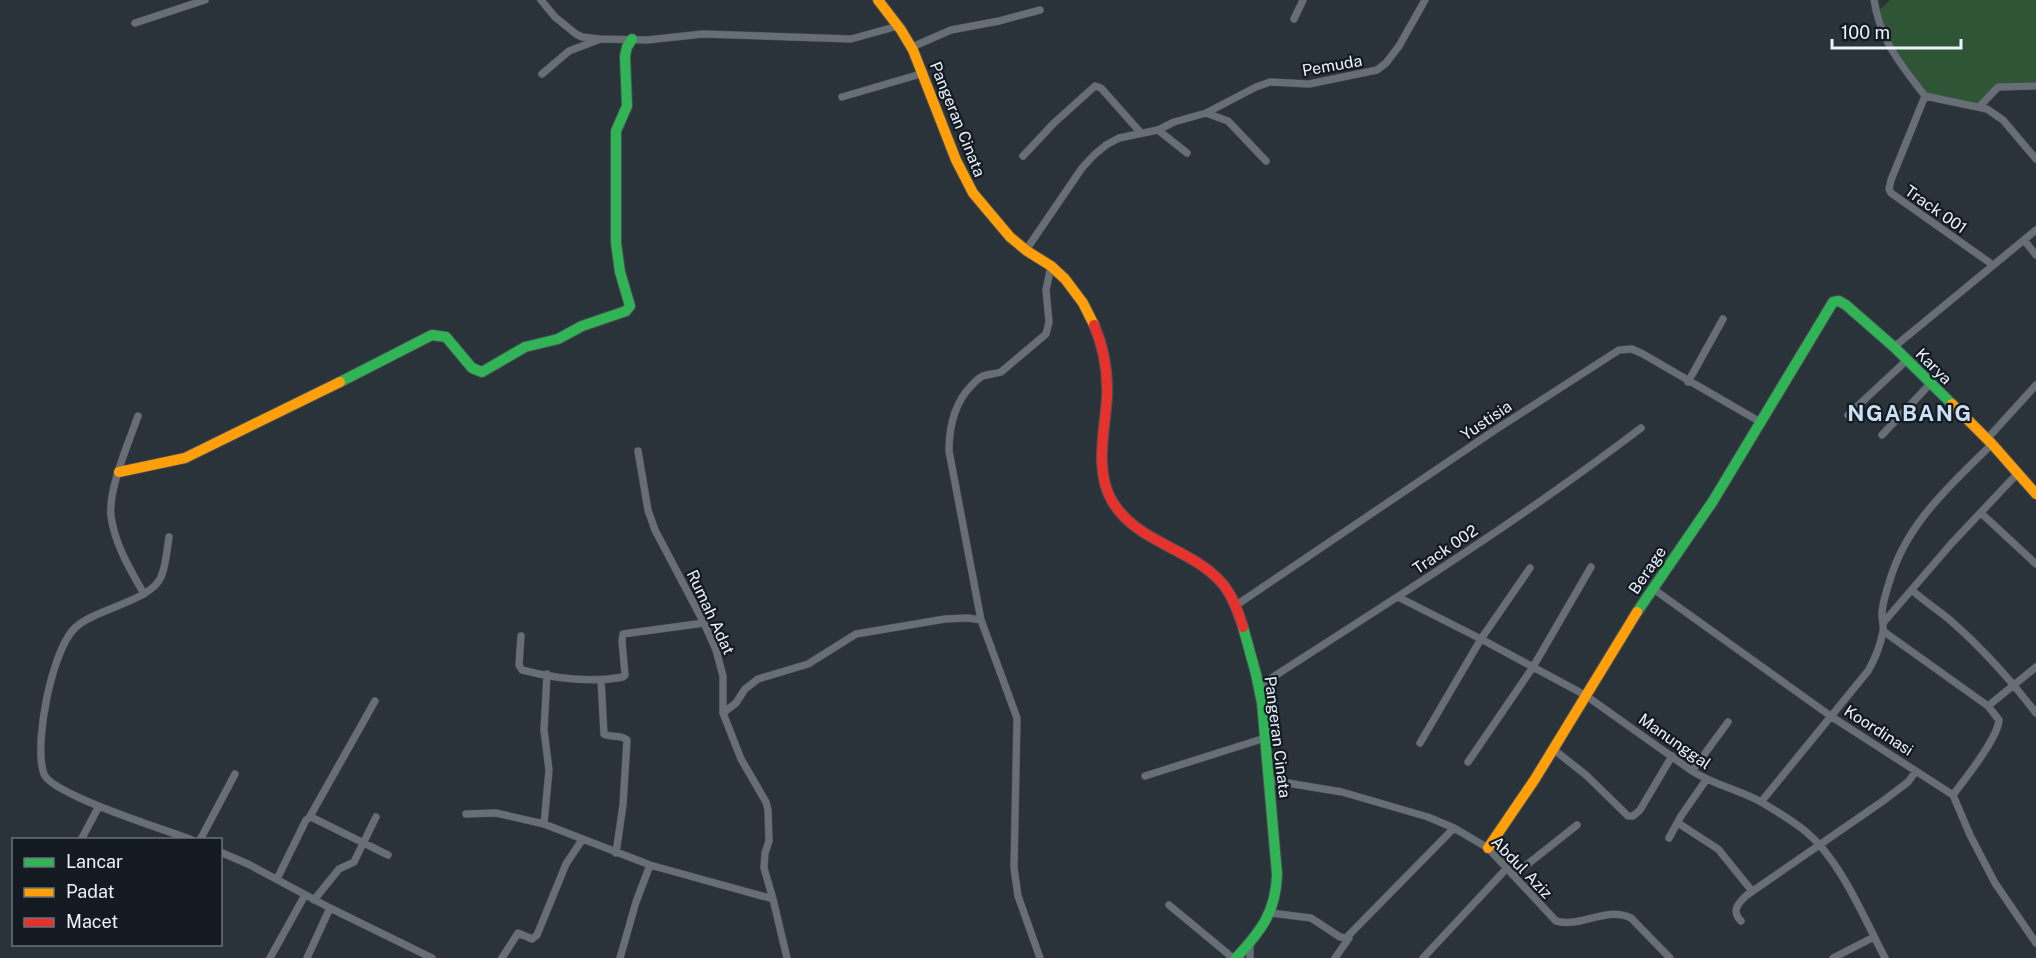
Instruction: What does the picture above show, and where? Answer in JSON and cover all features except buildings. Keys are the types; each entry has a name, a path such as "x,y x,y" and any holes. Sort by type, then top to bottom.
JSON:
{"street":[{"path":"135,23 205,0"},
{"path":"541,0 555,17 576,34 600,39 647,40 703,34 850,39 898,26"},
{"name":"Pangeran Cinata","path":"878,0 912,47 924,73 953,153 971,190 1007,235 1051,266 1073,290 1088,313 1102,346 1106,365 1108,386 1103,467 1106,485 1112,500 1131,525 1143,534 1158,544 1191,559 1220,579 1235,606 1258,686 1278,881 1270,914 1250,943 1235,958"},
{"path":"1294,19 1304,0"},
{"name":"Pemuda","path":"1206,113 1256,87 1278,81 1309,84 1377,70 1386,63 1399,46 1425,0"},
{"path":"1874,0 1877,21 1887,44 1924,96 1980,106 2002,120 2036,159"},
{"path":"912,47 951,30 1040,10"},
{"path":"542,74 569,51 600,39"},
{"path":"119,472 185,458 310,399 432,335 446,337 472,368 482,372 525,347 558,339 582,326 626,311 630,306 620,272 616,243 616,131 627,106 625,56 632,39"},
{"path":"842,97 924,73"},
{"path":"1023,156 1054,123 1095,86 1101,88 1141,133"},
{"path":"1980,106 1998,87 2036,86"},
{"name":"Track 001","path":"1924,96 1889,189 1891,193 1993,264"},
{"path":"1026,250 1082,168 1106,145 1119,138 1158,130 1174,122 1206,113 1228,121 1266,161"},
{"path":"1158,130 1187,153"},
{"path":"1894,347 2036,230"},
{"path":"2024,240 2036,255"},
{"path":"1040,958 1018,896 1014,868 1017,718 981,620 949,450 951,428 962,397 978,378 1001,372 1046,334 1049,322 1046,290 1051,266"},
{"name":"Karya","path":"1829,307 1837,300 1846,304 1894,347 1989,442 2036,494"},
{"name":"Berage","path":"1488,848 1535,778 1652,588 1713,501 1762,423 1829,307"},
{"path":"1688,382 1723,319"},
{"name":"Yustisia","path":"1235,606 1495,430 1611,354 1626,348 1632,349 1762,423"},
{"path":"1848,415 1907,360"},
{"path":"1882,435 1930,384"},
{"path":"1761,802 1868,671 1878,652 1883,627 1883,606 1889,582 1896,560 1913,529 2036,385"},
{"path":"138,416 119,472 111,514 124,558 144,594"},
{"name":"Track 002","path":"1258,686 1398,597 1570,482 1641,428"},
{"name":"Rumah Adat","path":"638,450 648,510 655,530 704,623 721,667 723,713 741,759 763,796 768,810 769,841 764,868 787,958"},
{"path":"1883,627 1951,544 2017,474"},
{"path":"1981,513 2036,564"},
{"path":"169,537 160,579 144,594 85,621 72,630 51,680 46,703 41,753 46,777 54,785 99,806 187,838"},
{"path":"1468,762 1533,667 1591,567"},
{"path":"1420,743 1481,639 1530,568"},
{"name":"Koordinasi","path":"1652,588 1832,717 1953,795"},
{"path":"1913,591 1949,619 2014,684 2036,713"},
{"name":"Manunggal","path":"1398,597 1585,695 1706,780 1761,802 1805,831 1818,844 1843,878 1885,958"},
{"path":"723,713 736,703 745,689 758,679 808,664 856,634 945,620 974,618 981,620"},
{"path":"521,636 520,668 525,671 601,680 625,675 623,634 704,623"},
{"path":"1883,627 1988,706 1999,720 1998,727 1953,795 1970,835 1995,883 2036,943"},
{"path":"1988,706 2036,667"},
{"path":"544,824 549,770 544,730 548,674"},
{"path":"601,680 604,734 624,737 627,743 623,805 616,853"},
{"path":"277,879 305,822 375,701"},
{"path":"1692,771 1728,722"},
{"path":"1145,776 1265,738"},
{"path":"1553,749 1586,775 1628,816 1633,816 1640,810 1672,756"},
{"path":"1741,921 1736,910 1741,900 1818,844 1883,801 1908,782 1916,771"},
{"path":"201,838 235,774"},
{"name":"Abdul Aziz","path":"1269,780 1342,792 1428,817 1454,828 1488,848 1557,921 1565,923 1603,915 1624,915 1631,918 1670,958"},
{"path":"1669,838 1706,780"},
{"path":"82,838 99,806"},
{"path":"466,814 496,813 544,824 650,865 773,899"},
{"path":"314,900 339,869 354,862 376,817"},
{"path":"309,818 314,818 388,855"},
{"path":"1677,823 1718,849 1752,891"},
{"path":"1514,874 1577,825"},
{"path":"1335,958 1351,935 1454,828"},
{"path":"502,958 519,933 532,939 537,935 566,864 582,840"},
{"path":"222,853 432,958"},
{"path":"620,958 636,902 650,865"},
{"path":"1423,958 1507,868"},
{"path":"270,958 305,895"},
{"path":"1169,905 1235,958"},
{"path":"307,958 330,908"},
{"path":"1270,914 1311,918 1340,938 1344,939 1351,935"},
{"path":"1833,958 1874,937"},
{"path":"1250,943 1250,958"}],"green space":[{"path":"1890,0 2036,0 2036,84 1996,85 1979,105 1925,94 1892,49 1878,11"}],"traffic: fast":[{"path":"340,382 432,335 446,337 472,368 482,372 525,347 558,339 582,326 626,311 630,306 620,272 616,243 616,131 627,106 625,56 632,39"},
{"path":"1637,612 1713,501 1833,302 1839,301 1846,305 1894,347 1952,404"},
{"path":"1236,958 1266,920 1274,899 1277,874 1262,703 1243,627"}],"traffic: slow":[{"path":"878,0 913,50 956,160 973,193 1010,237 1051,266 1065,279 1083,303 1094,325"},
{"path":"119,472 185,458 340,382"},
{"path":"1952,404 1992,444 2036,494"},
{"path":"1488,848 1535,779 1637,612"}],"traffic: jam":[{"path":"1094,325 1103,351 1107,378 1102,463 1103,476 1112,501 1135,526 1194,560 1221,582 1237,609 1243,627"}],"district":[{"name":"NGABANG","path":"1910,413"}]}
